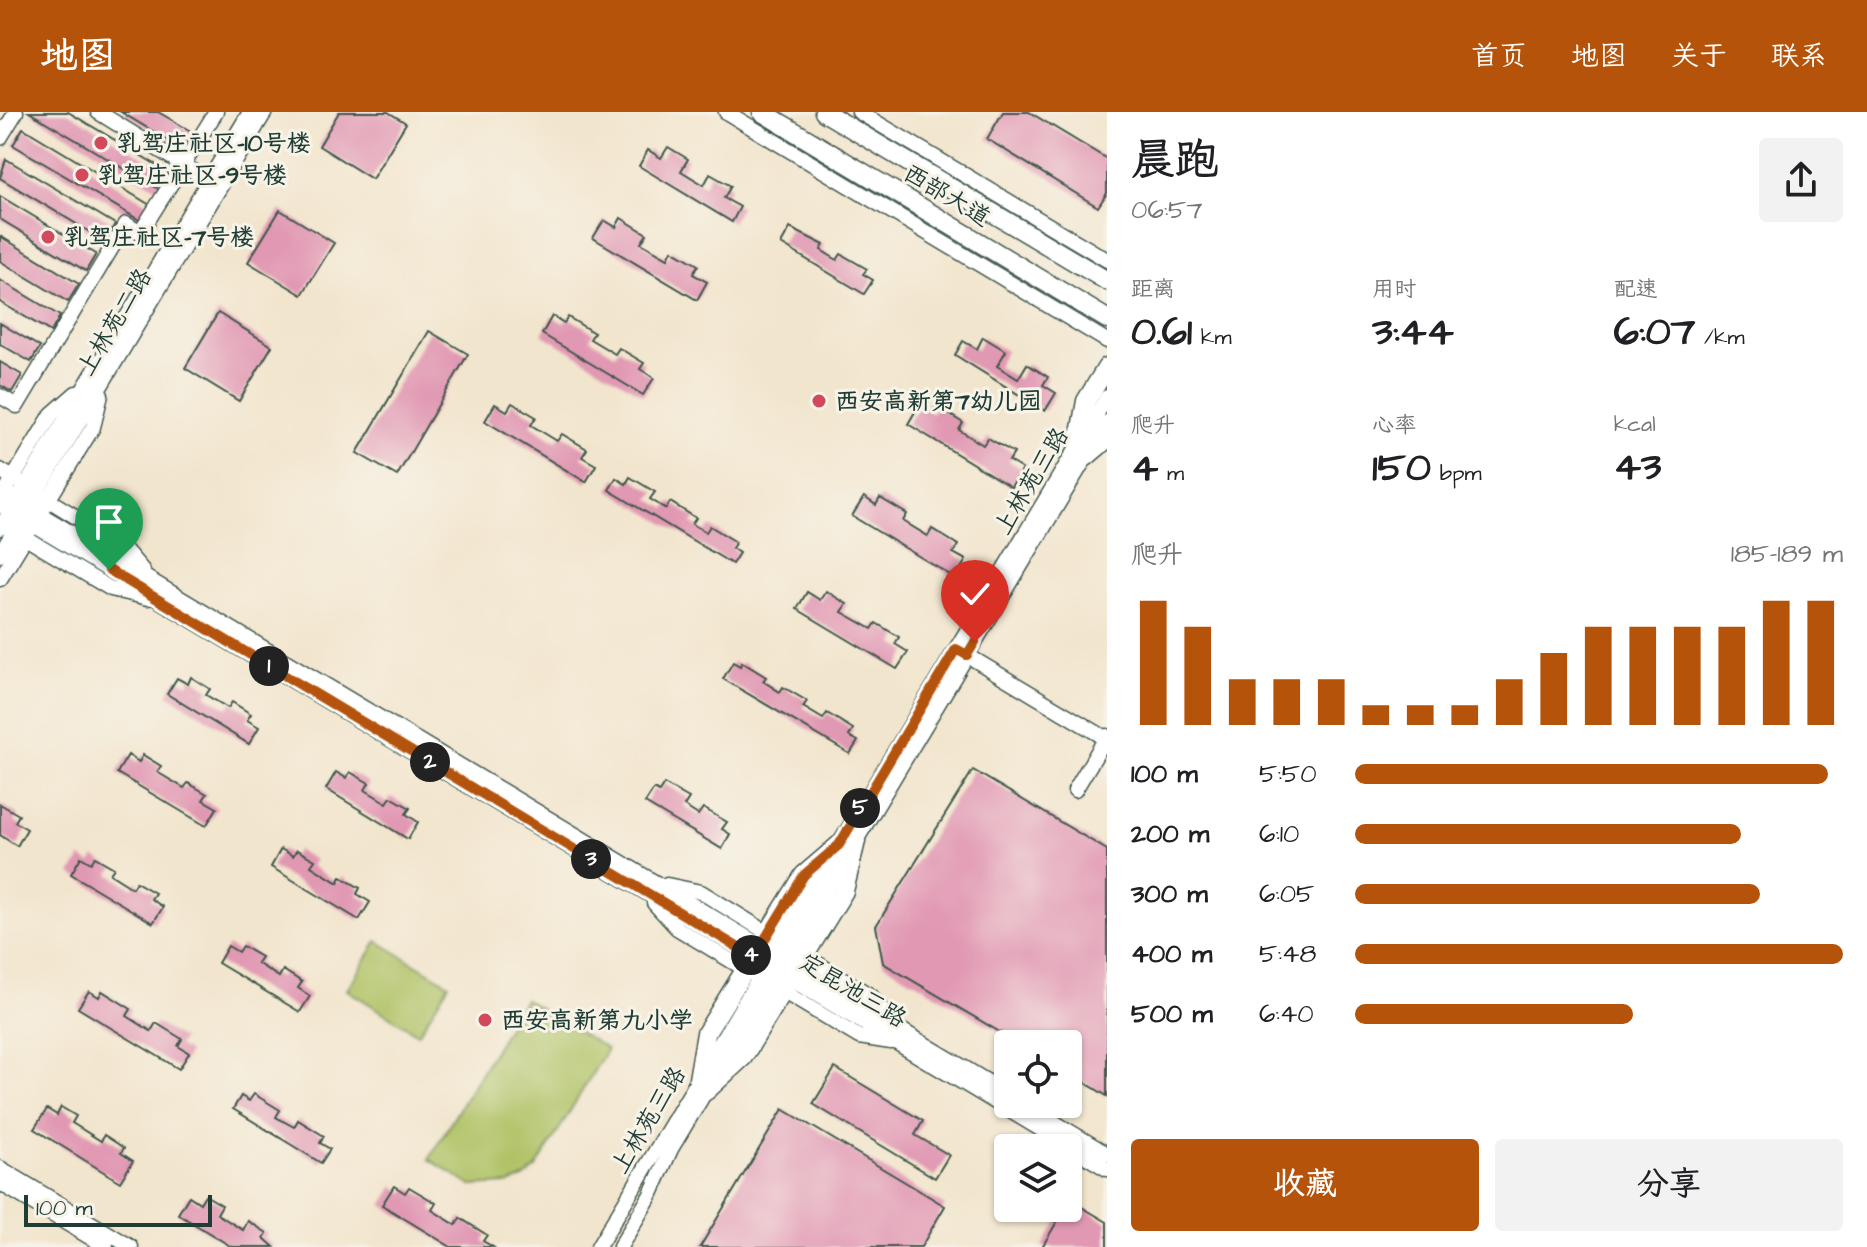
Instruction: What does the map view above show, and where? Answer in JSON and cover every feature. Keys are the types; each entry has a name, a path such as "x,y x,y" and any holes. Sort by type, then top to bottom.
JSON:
{"main road":[{"name":"西部大道","path":"762,112 1107,319"},
{"name":"西部大道","path":"824,112 1107,281"},
{"path":"1082,451 1086,401 1107,367"},
{"path":"1082,451 1107,439"},
{"path":"702,1085 706,1033 844,891 847,843"},
{"path":"702,1085 743,1057 804,875 847,843"}],"street":[{"path":"0,138 16,112"},
{"path":"98,112 215,184"},
{"path":"0,396 17,406 126,224 140,233 216,112"},
{"name":"上林苑二路","path":"25,486 104,380 215,184 250,112"},
{"name":"上林苑二路","path":"0,554 25,486 86,385 265,112"},
{"path":"726,112 1107,341"},
{"path":"859,112 1107,260"},
{"name":"上林苑三路","path":"847,843 1082,451 1107,397"},
{"name":"上林苑三路","path":"1082,451 1107,422"},
{"path":"0,579 13,514 25,486 120,544 151,580"},
{"name":"定昆池三路","path":"13,514 151,580 648,886"},
{"name":"定昆池三路","path":"13,514 899,1036 1107,1169"},
{"path":"962,652 1107,738 1075,790"},
{"path":"648,886 701,892 859,1037 899,1036"},
{"name":"定昆池三路","path":"899,1036 994,1087"},
{"name":"上林苑三路","path":"598,1247 702,1085"},
{"name":"上林苑三路","path":"620,1247 702,1085"},
{"path":"1047,1118 1107,1154"},
{"path":"0,1168 131,1247"},
{"path":"0,1183 106,1247"}],"green space":[{"path":"377,941 449,984 418,1034 347,990"},
{"path":"525,999 607,1049 536,1168 524,1178 509,1184 472,1186 429,1159"}],"building":[{"name":"乳驾庄社区-10号楼","path":"29,112 68,112 170,173 160,190"},
{"path":"121,112 158,112 194,133 184,150"},
{"path":"339,112 388,112 406,123 372,179 319,146"},
{"path":"1003,112 1029,112 1107,159 1107,193 1098,207 987,139"},
{"name":"乳驾庄社区-9号楼","path":"23,128 150,205 141,221 13,145"},
{"path":"668,147 688,159 681,171 704,185 710,174 731,186 724,198 740,207 732,222 639,166 648,150 661,158"},
{"path":"6,159 115,224 105,241 0,178"},
{"name":"乳驾庄社区-7号楼","path":"0,196 96,254 86,271 0,219"},
{"path":"280,210 334,243 302,295 248,262"},
{"path":"621,218 647,234 641,243 668,258 672,250 698,265 693,274 707,282 697,300 593,238 604,220 616,227"},
{"path":"790,228 824,245 821,250 837,260 841,254 867,269 863,274 873,280 864,294 781,244"},
{"path":"0,236 79,284 68,302 0,261"},
{"path":"0,280 60,316 51,332 0,302"},
{"path":"218,313 272,346 239,401 185,368"},
{"path":"552,316 564,323 568,317 594,333 590,339 615,354 619,348 644,363 640,369 654,378 643,395 542,334"},
{"path":"0,323 40,347 31,362 0,344"},
{"path":"429,331 468,354 397,476 357,453"},
{"path":"983,337 1006,351 997,366 1018,379 1027,364 1048,377 1043,385 1056,393 1045,411 955,355 963,341 977,349"},
{"path":"0,362 22,375 12,392 0,385"},
{"path":"512,403 536,417 531,425 557,441 562,434 587,449 582,457 596,465 586,482 485,421 495,404 507,411"},
{"path":"919,405 932,413 936,406 963,423 959,430 983,445 988,438 1014,453 1009,461 1022,469 1011,487 908,424"},
{"path":"630,477 655,492 650,499 666,509 670,502 696,518 692,524 706,532 710,526 736,542 732,548 739,553 732,564 609,490 616,478 626,484"},
{"path":"864,497 876,505 880,498 907,514 903,521 928,536 932,529 958,545 953,553 966,560 955,578 852,516"},
{"path":"826,591 847,604 842,612 872,629 876,623 899,637 895,644 908,652 897,669 797,609 807,592 820,600"},
{"path":"733,662 740,666 742,662 766,677 763,681 780,692 783,687 807,701 803,707 823,719 827,713 853,729 849,736 858,741 850,754 723,679"},
{"path":"191,677 210,689 206,695 228,708 232,702 251,714 247,720 259,727 249,744 167,694 177,678 188,684"},
{"path":"128,755 139,762 143,755 161,766 157,772 184,788 188,783 207,794 203,800 217,808 206,826 117,773"},
{"path":"973,770 1107,850 1107,1096 1082,1081 1082,1030 996,1030 883,963 876,926"},
{"path":"336,772 346,778 350,772 369,783 365,790 387,803 391,797 410,808 406,814 418,822 408,839 326,789"},
{"path":"664,784 689,798 684,806 698,815 703,808 727,822 722,829 730,834 722,849 645,803 654,789 659,792"},
{"path":"0,804 19,815 15,822 27,829 17,846 0,835"},
{"path":"281,849 293,856 297,850 315,860 311,866 338,883 341,877 360,888 357,894 370,902 359,920 271,867"},
{"path":"81,857 91,863 95,857 114,868 110,874 132,888 136,882 155,893 151,899 163,907 153,923 71,874"},
{"path":"228,946 238,952 242,946 261,957 257,963 279,977 283,970 302,982 298,988 310,996 300,1012 218,963"},
{"path":"89,991 99,997 102,991 131,1009 127,1016 151,1031 156,1023 182,1039 178,1046 189,1053 179,1069 78,1008"},
{"path":"835,1068 923,1121 915,1135 949,1155 935,1178 813,1104"},
{"path":"254,1094 280,1110 276,1117 294,1127 298,1120 324,1136 320,1143 330,1149 321,1163 233,1109 241,1096 249,1101"},
{"path":"61,1107 76,1116 72,1123 101,1141 104,1135 124,1148 121,1153 133,1161 120,1182 34,1129 47,1109 57,1115"},
{"path":"783,1109 945,1206 921,1247 700,1247"},
{"path":"394,1186 405,1193 409,1187 436,1203 432,1210 456,1225 460,1218 487,1235 483,1241 493,1247 451,1247 382,1205"},
{"path":"205,1195 222,1205 217,1214 243,1230 248,1221 267,1233 264,1238 274,1247 232,1247 178,1214 189,1196 200,1203"},
{"path":"1082,1207 1107,1222 1107,1247 1042,1247 1057,1222 1082,1222"}],"place":[{"name":"乳驾庄社区-10号楼","path":"101,143"},
{"name":"乳驾庄社区-9号楼","path":"82,175"},
{"name":"乳驾庄社区-7号楼","path":"48,237"},
{"name":"西安高新第7幼儿园","path":"819,401"},
{"name":"西安高新第九小学","path":"485,1020"}],"route":[{"path":"109,570 754,957 804,875 839,845 956,649 967,655 975,642"}]}
